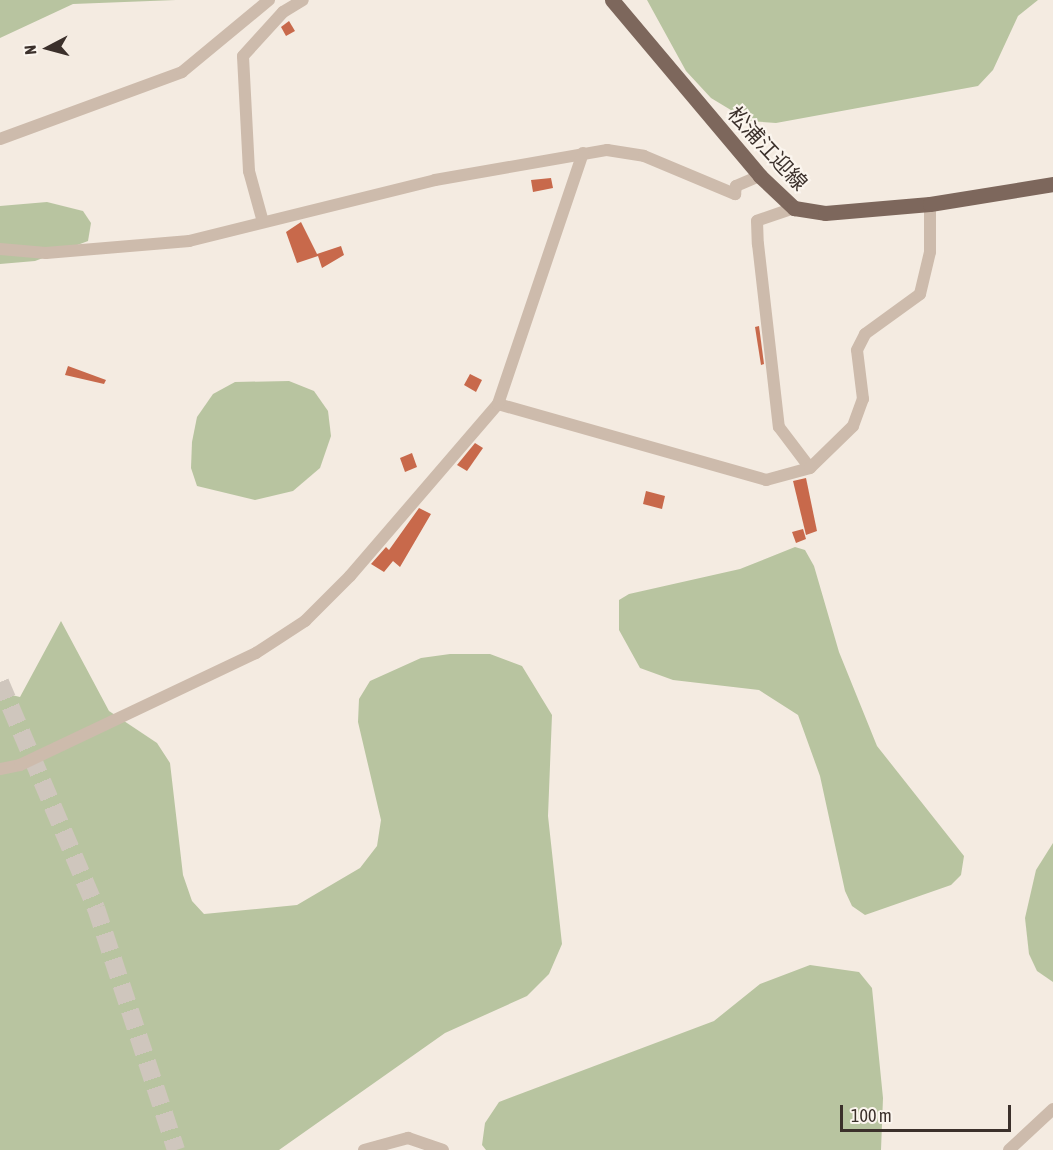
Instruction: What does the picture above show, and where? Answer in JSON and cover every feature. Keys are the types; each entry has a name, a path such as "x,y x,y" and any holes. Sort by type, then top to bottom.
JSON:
{"main road":[{"name":"松浦江迎線","path":"612,0 760,176 794,208 825,213 930,204 1053,184"}],"street":[{"path":"0,139 182,72 269,0"},
{"path":"263,222 249,171 243,56 283,12 303,0"},
{"path":"0,249 46,253 189,242 435,180 583,153 624,152 735,194 736,186 760,176"},
{"path":"0,769 20,765 256,653 305,621 379,544 498,404 583,153"},
{"path":"498,404 766,480 810,468 853,426 863,399 857,350 866,334 920,294 930,252 930,204"},
{"path":"794,208 757,220 758,244 778,427 810,468"},
{"path":"1009,1150 1053,1110"},
{"path":"364,1150 408,1138 443,1150"}],"green space":[{"path":"0,0 176,0 73,4 0,38"},
{"path":"647,0 1038,0 1018,16 993,70 978,86 776,123 749,121 711,98 686,71"},
{"path":"47,202 83,211 91,223 88,241 35,261 0,264 0,206"},
{"path":"289,381 314,391 328,411 331,436 320,468 293,491 255,500 197,486 191,468 192,442 197,417 213,394 235,382"},
{"path":"795,547 805,550 814,566 839,652 877,746 964,856 961,875 951,885 865,915 852,906 845,891 820,776 798,715 759,690 673,680 640,668 619,630 619,600 629,594 740,569"},
{"path":"61,621 109,711 157,743 170,763 183,875 192,901 204,914 297,905 360,868 377,846 381,820 358,722 359,699 370,681 421,658 450,654 490,654 522,666 552,715 548,816 562,944 549,974 527,996 445,1033 279,1150 0,1150 0,692 20,697"},
{"path":"1053,843 1053,982 1037,971 1029,954 1025,918 1036,870"},
{"path":"810,965 859,972 872,988 883,1098 881,1150 486,1150 482,1145 485,1123 499,1102 714,1021 760,984"}],"building":[{"path":"289,21 295,31 286,36 281,27"},
{"path":"551,178 553,188 533,192 531,180"},
{"path":"301,222 317,254 341,246 344,255 322,268 318,256 297,263 286,232"},
{"path":"759,326 764,364 761,365 755,327"},
{"path":"68,366 106,380 104,384 65,375"},
{"path":"470,374 482,380 476,392 464,385"},
{"path":"475,443 483,448 467,471 457,465"},
{"path":"412,453 417,467 405,472 400,458"},
{"path":"806,478 817,531 806,535 793,481"},
{"path":"646,491 665,496 662,509 643,504"},
{"path":"419,508 431,514 400,567 393,561 384,572 371,564 386,547 389,550"},
{"path":"803,529 806,539 796,543 792,532"}],"tunnel":[{"path":"0,682 96,908 176,1150"}]}
